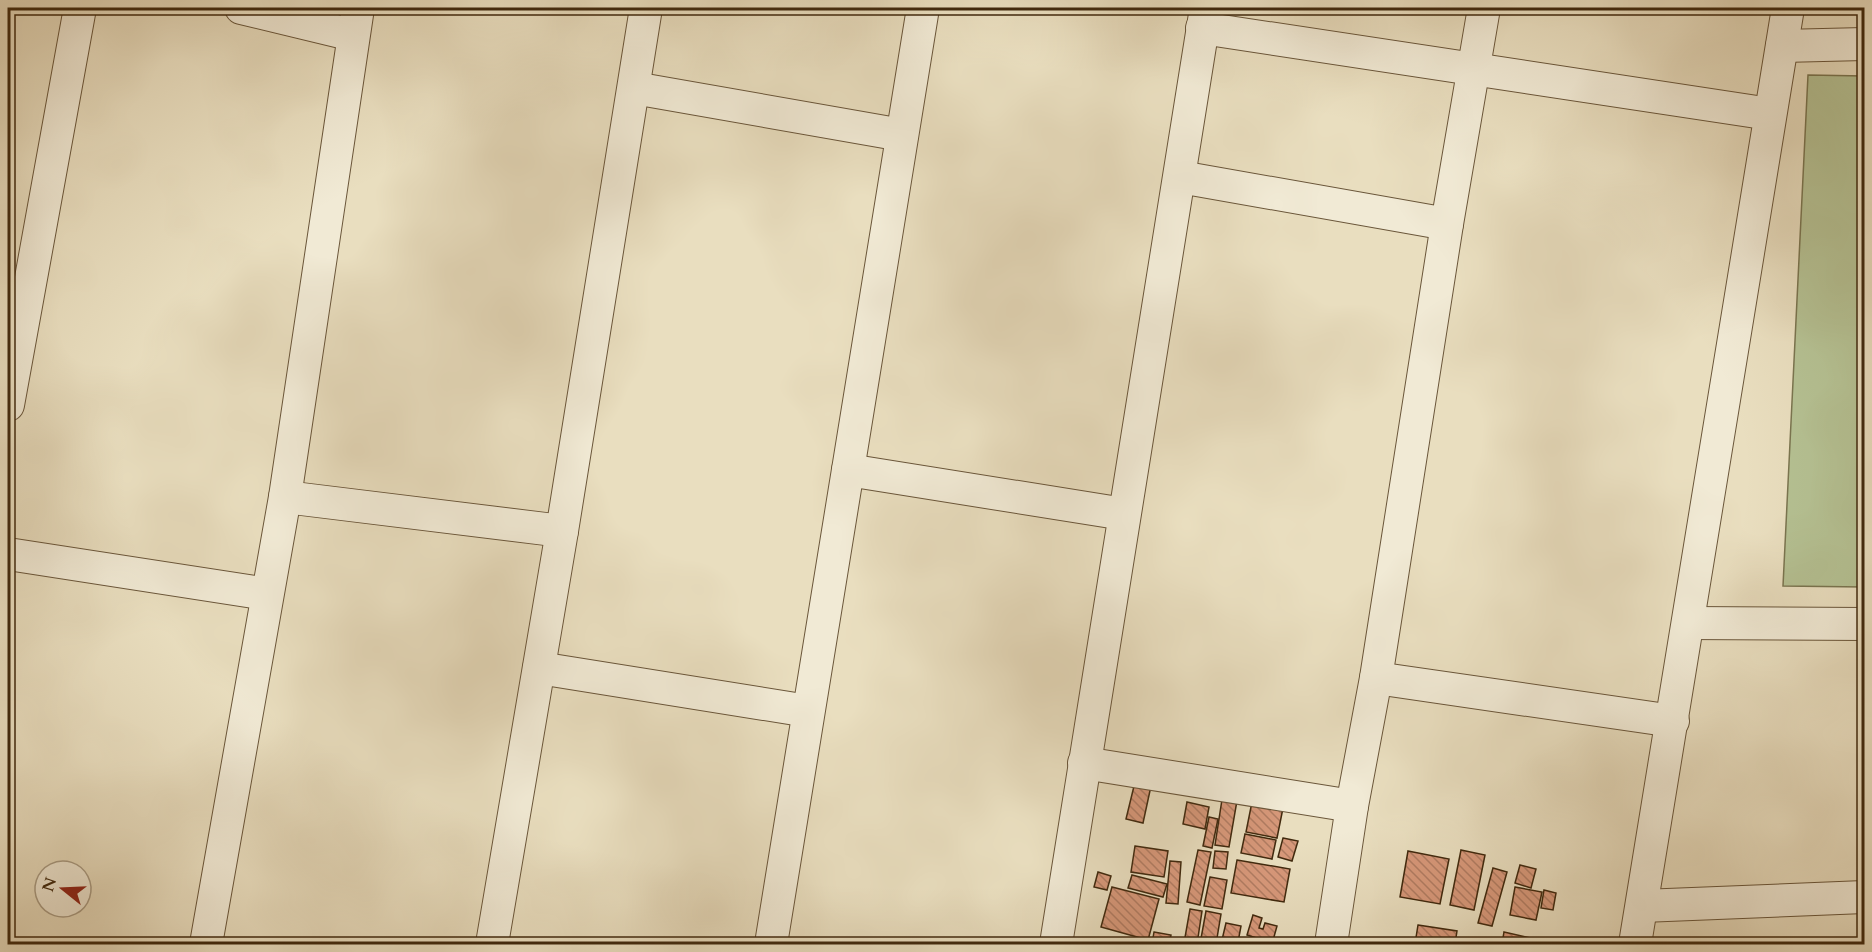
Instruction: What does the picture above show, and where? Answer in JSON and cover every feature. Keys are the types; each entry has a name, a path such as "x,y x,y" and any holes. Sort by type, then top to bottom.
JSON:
{"street":[{"path":"8,405 81,8"},
{"path":"206,945 285,497 356,21 241,8"},
{"path":"492,945 562,531 646,8"},
{"path":"771,945 923,8"},
{"path":"1331,945 1484,8"},
{"path":"1635,945 1788,8"},
{"path":"1056,945 1204,18 1475,68 1770,114"},
{"path":"1782,46 1864,44"},
{"path":"634,88 902,135"},
{"path":"1180,177 1447,224"},
{"path":"848,470 1124,514"},
{"path":"285,497 562,531"},
{"path":"8,554 267,594"},
{"path":"1688,623 1864,624"},
{"path":"539,668 808,711"},
{"path":"1376,678 1673,722"},
{"path":"1084,763 1352,806"},
{"path":"1642,906 1864,897"}],"green space":[{"path":"1808,75 1864,76 1864,587 1783,586"}],"building":[{"path":"1135,782 1151,786 1143,823 1126,819"},
{"path":"1223,793 1238,795 1229,847 1215,845"},
{"path":"1187,802 1209,807 1205,829 1183,824"},
{"path":"1252,802 1283,808 1277,838 1246,832"},
{"path":"1209,817 1218,819 1212,848 1203,846"},
{"path":"1245,834 1276,840 1272,859 1241,853"},
{"path":"1283,838 1298,841 1292,861 1278,857"},
{"path":"1135,846 1168,851 1164,877 1131,872"},
{"path":"1198,850 1211,852 1200,905 1187,902"},
{"path":"1461,850 1485,855 1474,910 1450,905"},
{"path":"1215,851 1228,852 1226,869 1213,868"},
{"path":"1408,851 1449,859 1440,904 1400,897"},
{"path":"1237,860 1290,869 1284,902 1231,893"},
{"path":"1170,861 1181,862 1178,904 1166,903"},
{"path":"1520,865 1536,869 1531,888 1515,883"},
{"path":"1493,868 1507,872 1492,926 1478,923"},
{"path":"1098,872 1111,876 1107,890 1094,887"},
{"path":"1132,875 1167,884 1163,897 1128,888"},
{"path":"1210,877 1227,880 1222,909 1204,906"},
{"path":"1112,887 1159,899 1148,940 1101,927"},
{"path":"1515,887 1542,892 1536,920 1510,915"},
{"path":"1544,890 1556,893 1553,910 1541,908"},
{"path":"1190,909 1202,911 1197,944 1184,943"},
{"path":"1206,911 1221,914 1216,944 1200,944"},
{"path":"1253,915 1262,918 1259,928 1263,929 1265,923 1277,926 1272,944 1259,944 1260,939 1247,935"},
{"path":"1226,923 1241,926 1238,942 1249,944 1221,944"},
{"path":"1418,925 1457,931 1455,944 1415,944"},
{"path":"1154,932 1171,935 1169,944 1152,944"},
{"path":"1504,932 1548,942 1548,944 1532,944 1503,938"},
{"path":"1461,939 1478,943 1478,944 1460,944"},
{"path":"1484,939 1499,942 1499,944 1483,944"},
{"path":"1566,940 1584,944 1564,944"}]}
